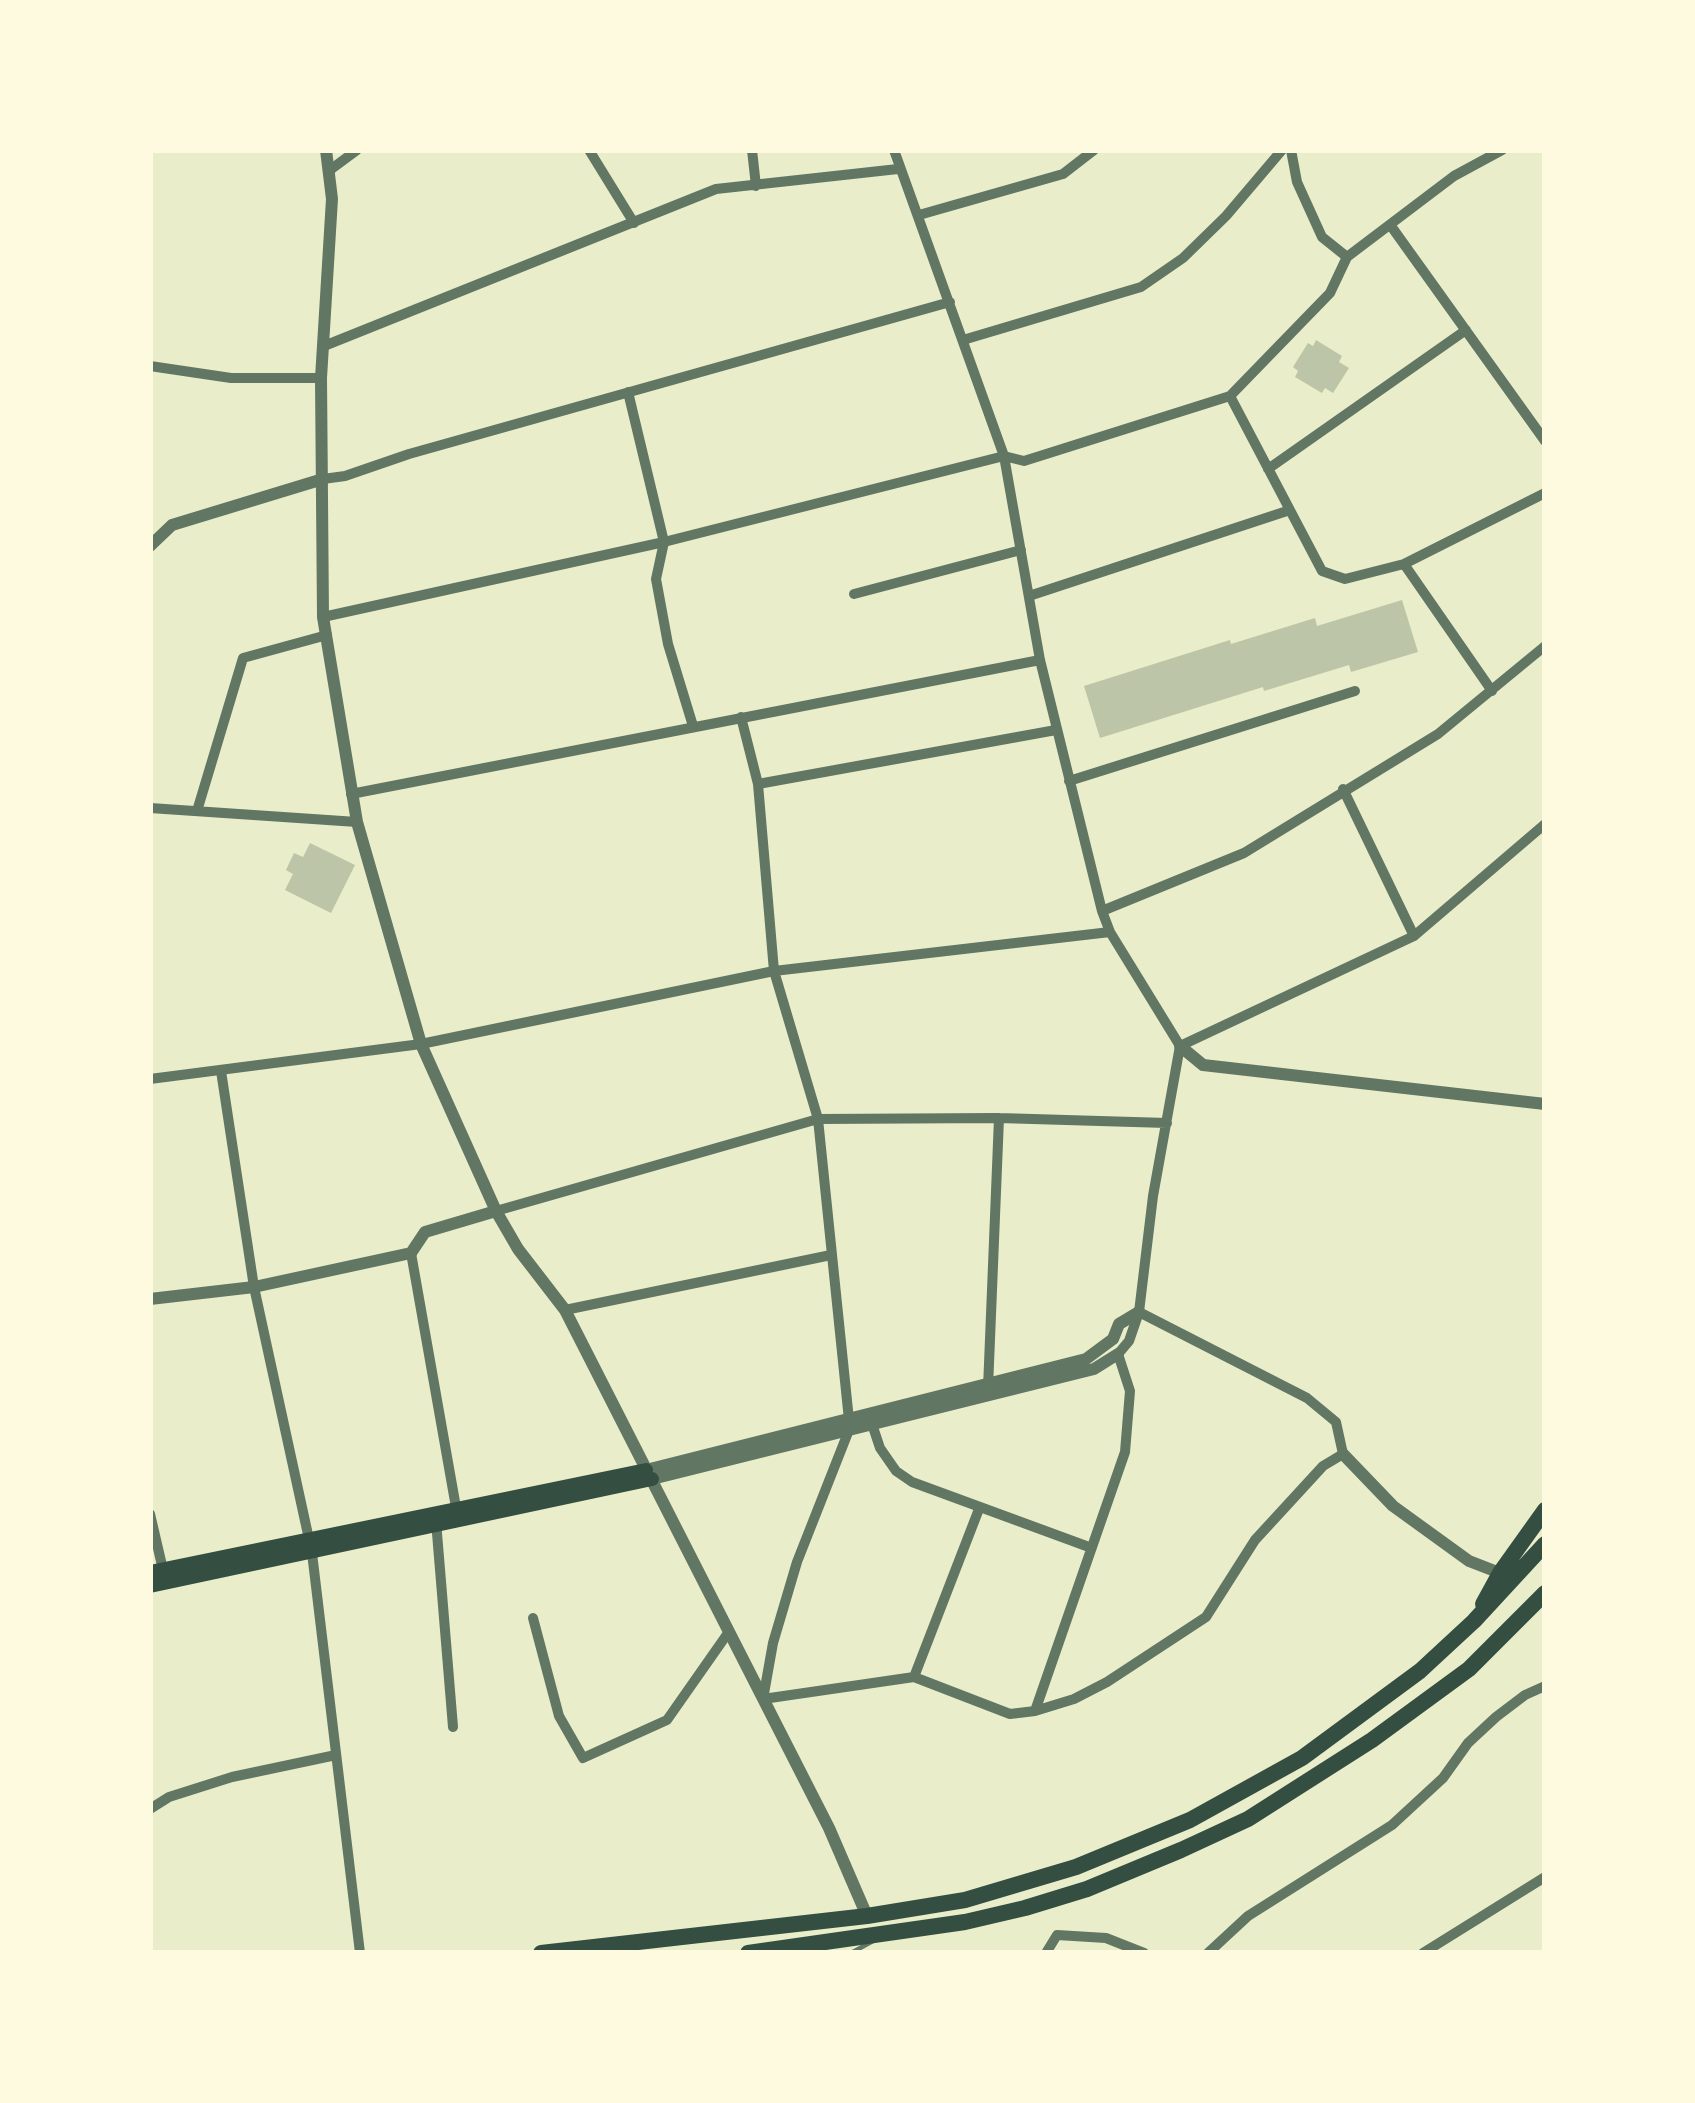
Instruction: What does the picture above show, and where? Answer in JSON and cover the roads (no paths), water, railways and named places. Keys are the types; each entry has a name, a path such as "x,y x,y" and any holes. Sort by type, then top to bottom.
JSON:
{"highway":[{"path":"1474,1621 1499,1573 1545,1510"},
{"path":"541,1953 867,1916 965,1900 1076,1867 1190,1820 1302,1758 1394,1692 1474,1621 1545,1544"},
{"path":"748,1953 965,1922 1087,1889 1248,1819 1372,1740 1469,1669 1545,1593"}],"main road":[{"path":"157,1578 649,1475"}],"street":[{"path":"326,150 332,199 321,378 323,617 357,822 422,1044 496,1211 518,1249 565,1310 829,1828 867,1916"},
{"path":"330,170 357,150"},
{"path":"589,150 634,223"},
{"path":"752,150 756,186"},
{"path":"894,150 1004,456 1040,660 1102,911 1180,1046 1203,1064 1545,1104"},
{"path":"919,215 1063,174 1094,150"},
{"path":"963,340 1141,287 1183,258 1286,150 1322,236 1348,257"},
{"path":"323,617 664,542 1004,456 1024,460 1230,396 1330,293 1348,257 1454,176 1502,150"},
{"path":"324,346 716,189 898,169"},
{"path":"1391,226 1545,441"},
{"path":"150,545 172,525 323,479 950,302"},
{"path":"1268,469 1466,330"},
{"path":"150,366 231,378 321,378"},
{"path":"628,392 664,542 656,579 668,644 693,726"},
{"path":"1230,396 1322,571 1345,579 1404,564 1545,493"},
{"path":"1029,596 1290,510"},
{"path":"854,594 1021,550"},
{"path":"1404,564 1492,691"},
{"path":"196,811 243,658 327,635"},
{"path":"1102,911 1244,853 1438,734 1545,646"},
{"path":"351,794 1040,660"},
{"path":"1069,781 1355,692"},
{"path":"741,717 758,784 774,971 818,1119 849,1425 797,1562 772,1643 763,1699"},
{"path":"758,784 1056,730"},
{"path":"1343,789 1414,936"},
{"path":"150,808 357,822"},
{"path":"1180,1046 1414,936 1545,824"},
{"path":"150,1079 422,1044 774,971 1110,932"},
{"path":"649,1475 987,1390 1094,1369 1118,1354 1129,1341 1139,1312 1153,1196 1180,1046"},
{"path":"221,1071 254,1287 310,1546 360,1953"},
{"path":"987,1390 999,1118"},
{"path":"458,1515 411,1253 425,1232 818,1119 1167,1123"},
{"path":"150,1299 254,1287 411,1253"},
{"path":"565,1310 830,1256"},
{"path":"849,1425 872,1424 1086,1359 1113,1339 1119,1324 1139,1312"},
{"path":"1139,1312 1306,1397 1336,1423 1343,1454 1393,1506 1468,1561 1499,1573"},
{"path":"1035,1711 1125,1452 1130,1391 1118,1354"},
{"path":"872,1424 880,1448 896,1471 912,1483 1089,1547"},
{"path":"763,1699 914,1677 1010,1714 1074,1699 1206,1617 1255,1540 1322,1466 1343,1454"},
{"path":"914,1677 980,1509"},
{"path":"150,1514 157,1578"},
{"path":"436,1520 453,1727"},
{"path":"533,1618 559,1716 583,1758 667,1720 728,1633"},
{"path":"1208,1953 1248,1916 1392,1825 1444,1778 1468,1743 1496,1717 1545,1686"},
{"path":"150,1810 169,1797 232,1777 336,1755"},
{"path":"1423,1953 1545,1877"},
{"path":"1046,1953 1057,1935 1106,1938 1144,1953"}],"lane":[{"path":"851,1953 886,1934"}]}
